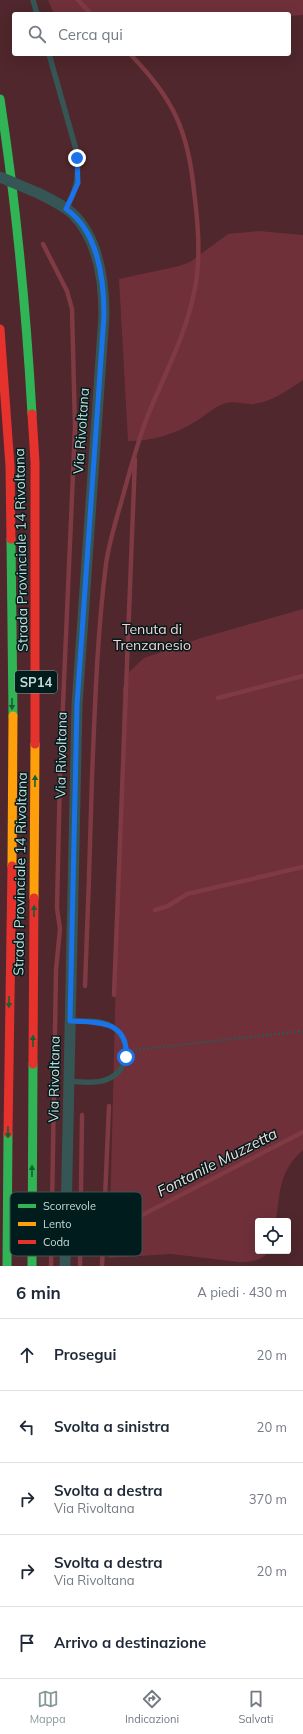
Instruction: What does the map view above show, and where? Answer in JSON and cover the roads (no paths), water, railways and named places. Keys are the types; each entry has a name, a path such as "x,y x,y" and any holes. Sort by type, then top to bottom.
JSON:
{"highway":[{"name":"Strada Provinciale 14 Rivoltana","path":"0,99 10,165 26,315 35,462 36,622 32,1192"},
{"name":"Strada Provinciale 14 Rivoltana","path":"0,329 10,466 12,793 7,1266"},
{"name":"SP14","path":"3,691 12,793"},
{"name":"Strada Provinciale 14 Rivoltana","path":"32,1256 32,1266"}],"street":[{"name":"Via Rivoltana","path":"0,177 38,193 66,209 83,227 97,256 102,273 104,299 77,705 66,1192"},
{"name":"Via Rivoltana","path":"65,1256 65,1266"}],"lane":[{"path":"33,0 36,12"},
{"path":"50,56 75,146 78,164 78,183 66,209"},
{"path":"68,1081 98,1082 112,1077 122,1067 126,1051 123,1038 117,1030 109,1025 99,1022 70,1021"}],"waterway":[{"path":"78,0 89,12"},
{"path":"85,986 95,697 100,617 106,564 114,526 140,436 187,321 195,288 198,264 198,227 188,150 176,116 168,101 145,70 132,56"},
{"path":"43,244 67,291 72,309 75,427 60,774 57,908 60,929 56,970 52,1192"},
{"path":"114,995 135,459"},
{"path":"218,698 303,676"},
{"path":"155,910 168,906 187,894 303,867"},
{"path":"105,1192 109,1106"},
{"path":"81,1192 82,1115"},
{"name":"Fontanile Muzzetta","path":"142,1215 303,1132"},
{"path":"51,1256 51,1266"},
{"path":"80,1256 80,1266"},
{"path":"102,1256 102,1266"}],"park label":[{"name":"Tenuta di Trenzanesio","path":"152,638"}]}
